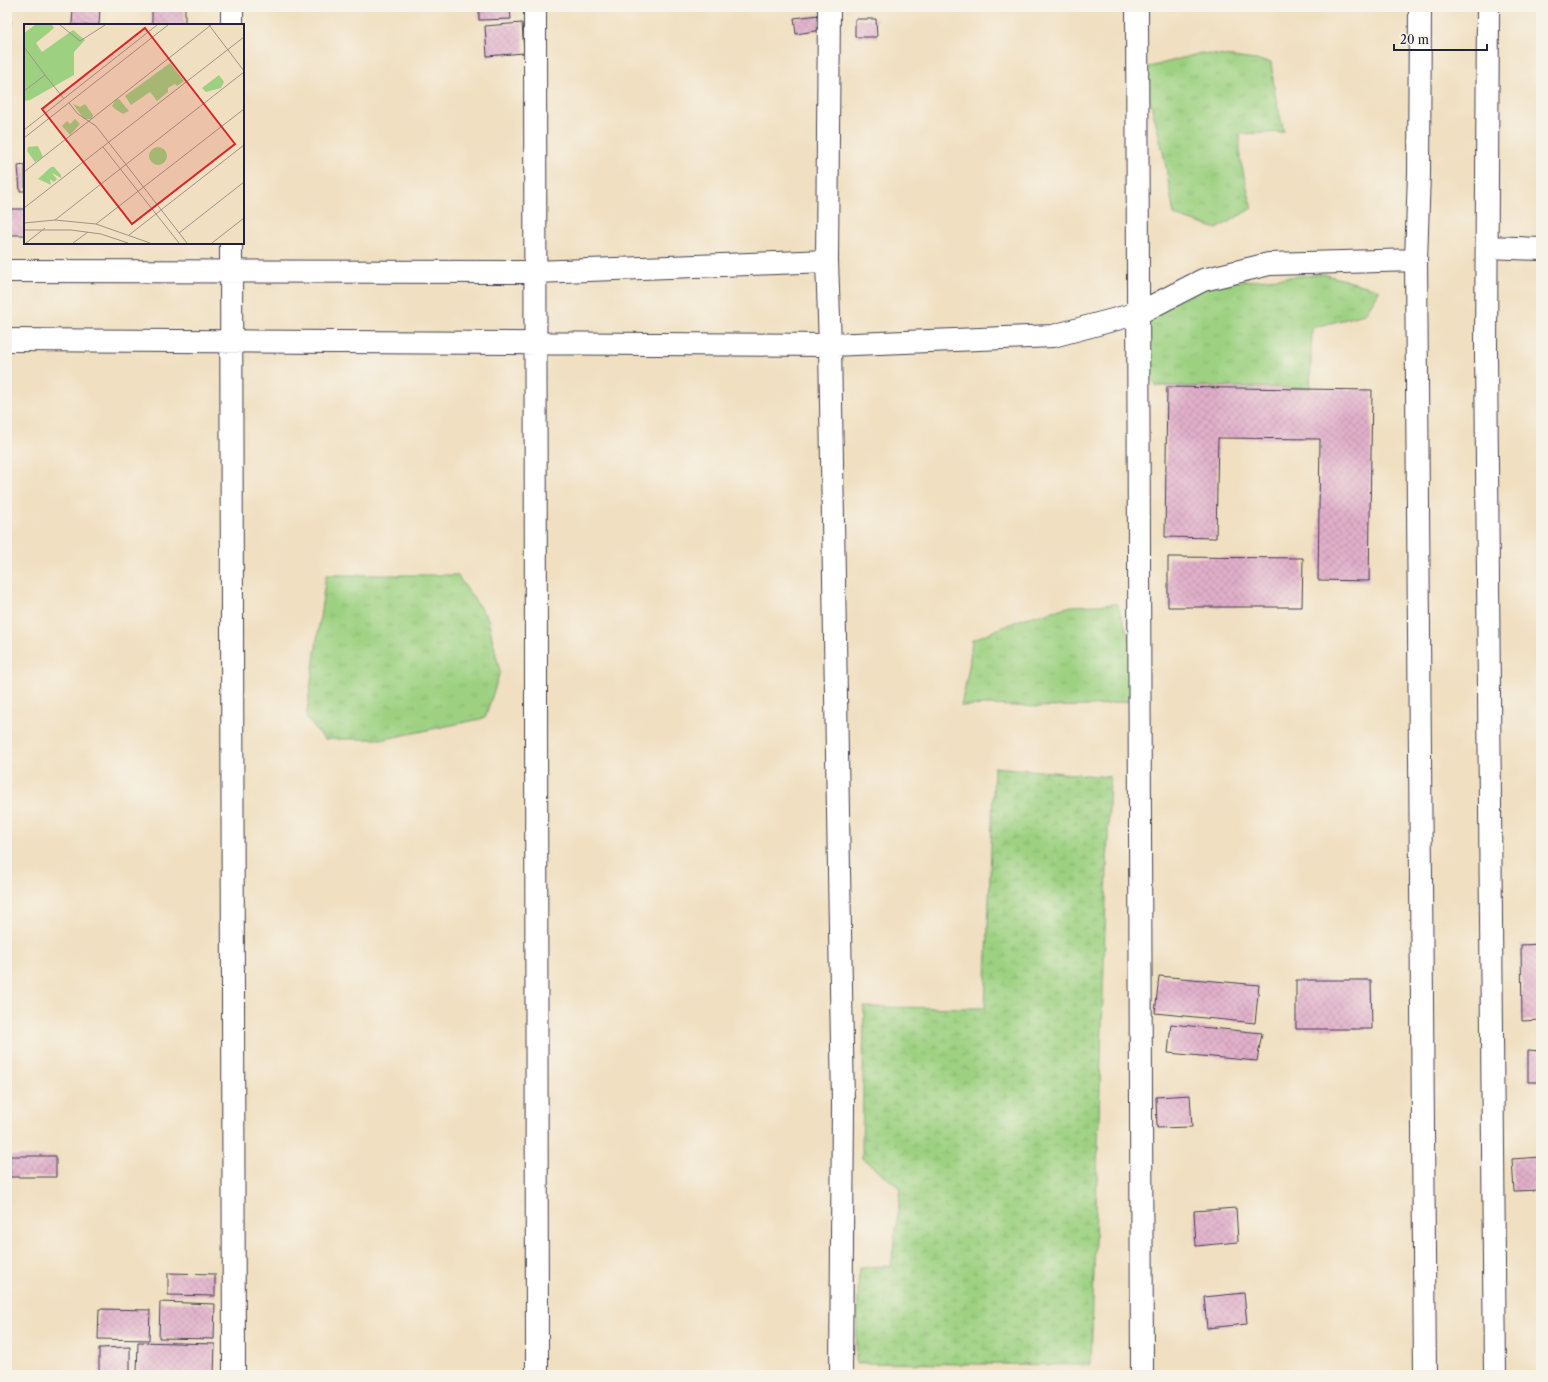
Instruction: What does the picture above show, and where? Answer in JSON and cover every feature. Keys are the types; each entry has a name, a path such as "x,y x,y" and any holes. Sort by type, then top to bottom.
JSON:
{"street":[{"path":"232,7 232,24"},
{"path":"535,7 537,1375"},
{"path":"829,7 827,261 830,345 843,1104 840,1375"},
{"path":"1137,7 1142,1375"},
{"path":"1420,7 1419,173 1416,260 1425,1375"},
{"path":"1488,7 1486,351 1494,1375"},
{"path":"231,244 234,1375"},
{"path":"1487,248 1541,249"},
{"path":"7,340 830,345 1054,336 1139,313 1203,280 1269,264 1416,260"},
{"path":"7,271 535,272 827,261"}],"green space":[{"path":"1201,53 1271,62 1275,95 1284,132 1240,134 1240,159 1252,208 1217,229 1174,215 1163,151 1142,69"},
{"path":"1323,274 1380,290 1365,314 1312,328 1310,388 1156,386 1134,351 1153,308 1191,286"},
{"path":"326,575 457,575 488,619 500,672 485,718 385,739 324,739 306,718"},
{"path":"1117,604 1144,678 1128,701 1092,706 961,706 969,667 972,640 1022,619 1072,606"},
{"path":"994,767 1110,777 1091,1365 856,1363 859,1267 891,1266 901,1189 862,1158 864,1007 985,1008"}],"building":[{"path":"73,7 100,7 99,24 72,24"},
{"path":"152,7 185,7 185,24 152,24"},
{"path":"479,7 510,7 511,19 479,20"},
{"path":"819,15 821,30 796,34 794,18"},
{"path":"855,19 876,19 877,37 855,37"},
{"path":"7,21 11,21 8,51 7,51"},
{"path":"522,23 524,53 487,56 485,26"},
{"path":"24,165 24,191 20,191 18,166"},
{"path":"7,209 24,209 24,235 7,235"},
{"path":"1167,387 1372,390 1369,581 1318,580 1320,439 1218,438 1216,538 1165,537"},
{"path":"1168,557 1303,558 1302,607 1168,607"},
{"path":"1541,944 1541,1020 1522,1021 1521,945"},
{"path":"1159,976 1259,985 1255,1023 1155,1013"},
{"path":"1296,980 1371,980 1372,1029 1296,1029"},
{"path":"1171,1024 1262,1033 1257,1061 1168,1053"},
{"path":"1528,1050 1541,1051 1541,1082 1528,1082"},
{"path":"1190,1095 1192,1127 1157,1128 1156,1097"},
{"path":"10,1156 56,1156 56,1177 10,1177"},
{"path":"1541,1157 1541,1190 1514,1191 1512,1159"},
{"path":"1236,1208 1238,1242 1196,1246 1194,1211"},
{"path":"168,1273 215,1274 215,1296 168,1295"},
{"path":"1244,1293 1247,1324 1207,1328 1204,1297"},
{"path":"160,1302 215,1304 214,1339 159,1338"},
{"path":"99,1309 150,1310 149,1340 98,1339"},
{"path":"138,1342 215,1344 214,1375 137,1374"},
{"path":"130,1347 130,1375 99,1375 99,1348"}]}
